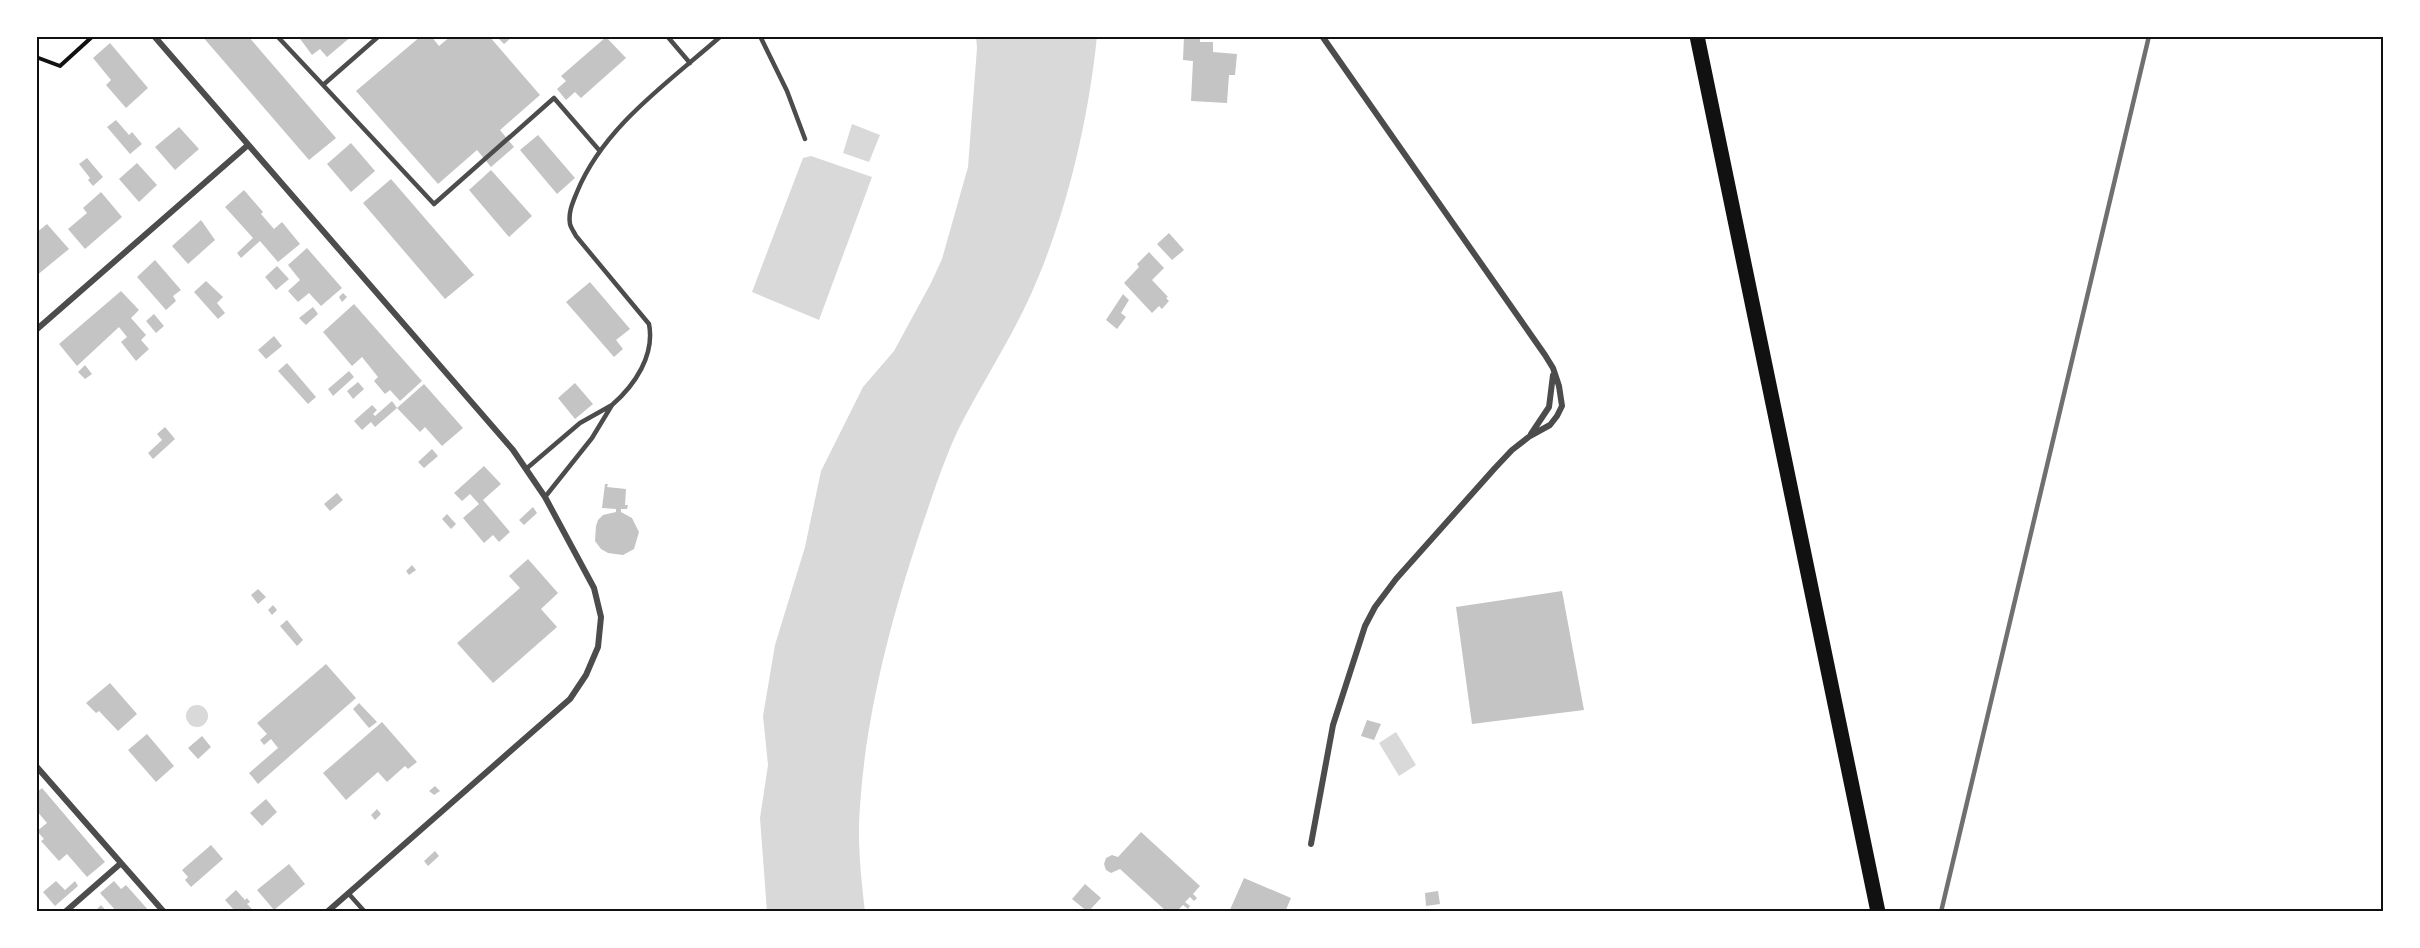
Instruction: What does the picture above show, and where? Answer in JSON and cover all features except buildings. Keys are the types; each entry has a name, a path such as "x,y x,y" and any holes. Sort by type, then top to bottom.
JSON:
{"main road":[{"path":"1697,36 1878,912"}],"street":[{"path":"154,36 513,450 545,497 594,588 601,617 598,647 586,675 570,699 327,912"},
{"path":"1311,844 1333,725 1347,675 1365,626 1375,607 1396,579 1494,468 1530,436 1550,425 1562,406 1553,368 1322,36"},
{"path":"36,330 248,145"},
{"path":"1530,436 1549,407 1553,368"},
{"path":"36,766 164,912"},
{"path":"65,912 120,864"}],"lane":[{"path":"277,36 434,204 554,99 599,150"},
{"path":"323,86 379,36"},
{"path":"667,36 690,63"},
{"path":"545,497 592,438 612,405 626,391 647,357 652,337 650,324 576,236 570,224 571,207 599,150 638,110 720,36"},
{"path":"760,36 787,91 805,139"},
{"path":"526,469 580,423 612,405"},
{"path":"348,893 365,912"}],"path":[{"path":"36,57 60,66 93,36"}],"shaded area":[{"path":"976,36 1097,36 1081,140 1063,209 1039,276 1025,307 959,428 938,480 899,599 881,667 863,771 859,832 865,912 767,912 760,818 768,765 763,716 775,645 805,547 821,471 863,387 894,351 942,259 968,167"},
{"path":"852,124 880,135 869,162 843,153"},
{"path":"811,156 872,177 819,320 752,292 803,158"},
{"path":"193,705 201,705 208,712 208,720 201,727 193,727 186,720 186,712"},
{"path":"1396,732 1416,765 1399,776 1379,743"}],"railway":[{"path":"1941,912 2149,36"}]}
